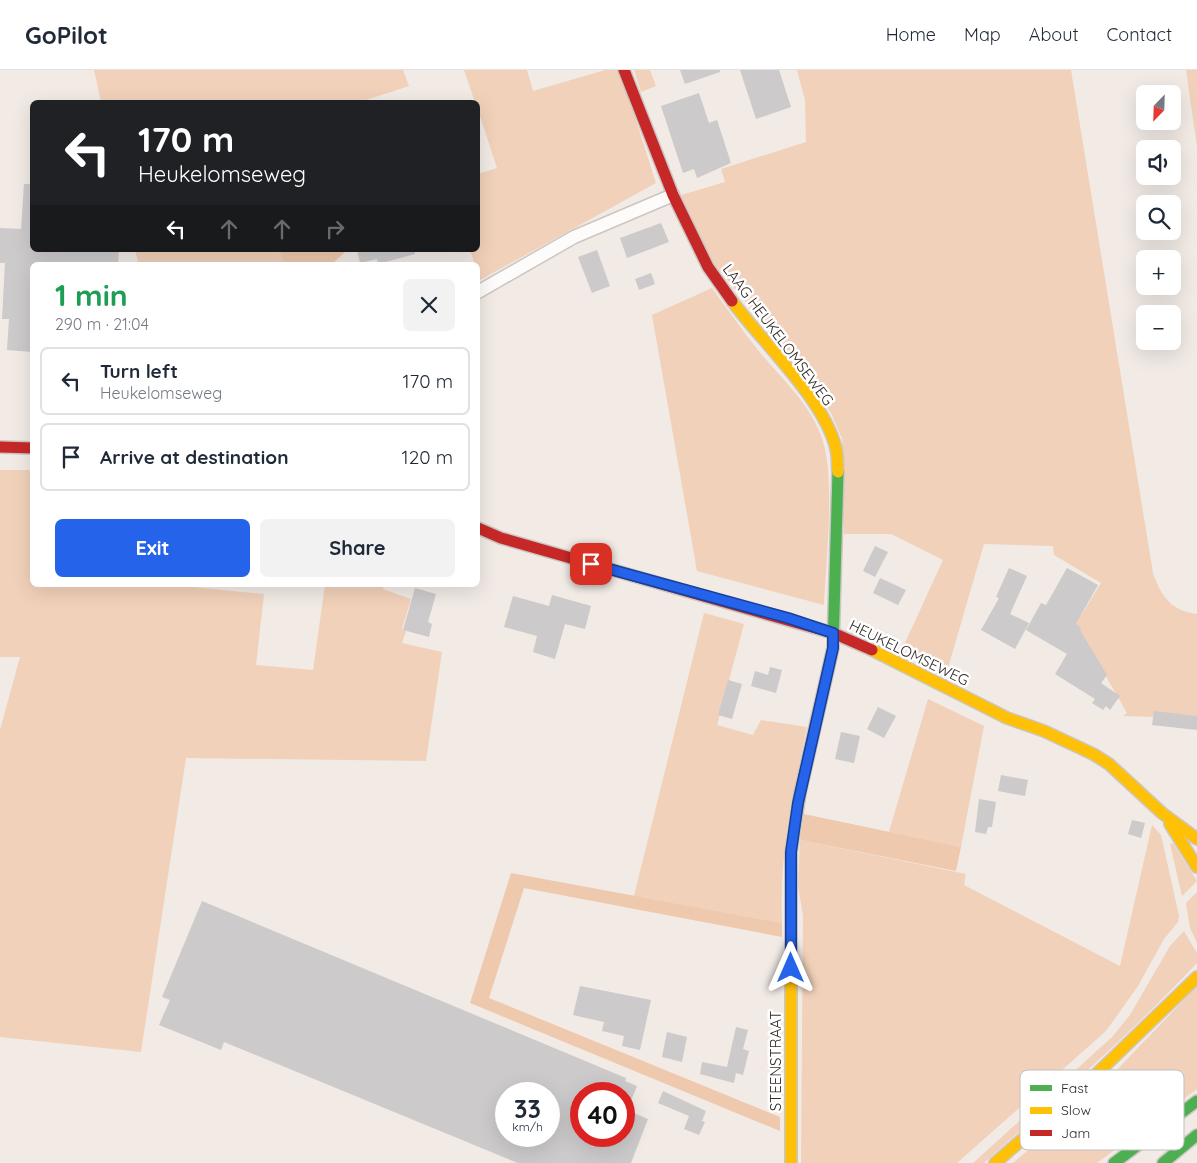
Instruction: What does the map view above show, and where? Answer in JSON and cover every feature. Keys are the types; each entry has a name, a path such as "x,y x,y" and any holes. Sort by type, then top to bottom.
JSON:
{"main road":[{"name":"LAAG HEUKELOMSEWEG","path":"624,70 673,195 708,267 751,327 807,393 826,424 836,448 839,481 833,633"},
{"path":"0,447 30,448"},
{"name":"HEUKELOMSEWEG","path":"480,529 501,538"},
{"name":"HEUKELOMSEWEG","path":"480,534 501,538 833,633 898,662 1007,718 1044,730 1094,754 1109,764 1162,812 1197,839"},
{"name":"STEENSTRAAT","path":"791,1163 791,852 798,803 833,648 833,633"},
{"name":"HEUKELOMSEWEG","path":"1162,812 1197,867"},
{"path":"1101,1070 1197,977"},
{"path":"1184,1111 1197,1101"},
{"path":"1184,1146 1197,1135"},
{"path":"995,1163 1020,1141"},
{"path":"1114,1163 1131,1150"},
{"path":"1163,1163 1179,1150"}],"street":[{"path":"480,291 574,237 673,195"}],"shaded area":[{"path":"94,70 403,70 409,86 366,100 101,100"},
{"path":"464,70 527,70 533,91 605,70 620,70 656,183 480,280 480,262 474,262 471,252 480,252 480,173 497,168 480,116 480,100 474,100"},
{"path":"634,70 650,70 656,86 641,92"},
{"path":"797,70 1071,70 1153,573 1168,601 1180,610 1197,614 1197,718 1123,716 1127,713 1076,624 1101,583 1054,555 1053,546 984,544 948,668 904,645 943,560 891,534 844,534 842,439 831,413 804,372 710,259 678,196 725,182 721,169 806,142 805,100"},
{"path":"1186,70 1197,70 1197,147"},
{"path":"136,252 280,252 283,262 138,262"},
{"path":"280,252 345,252 334,262 283,262"},
{"path":"712,288 745,334 797,395 821,434 828,466 829,485 829,526 824,605 697,571 652,315"},
{"path":"0,470 30,470 30,587 192,587 264,594 256,665 313,670 325,587 384,587 383,589 411,599 402,629 406,631 402,643 442,652 426,761 186,758 141,1052 0,1037 0,730 20,657 0,657"},
{"path":"704,613 744,624 717,725 753,735 761,720 807,727 788,824 783,872 782,923 634,896"},
{"path":"928,699 984,726 961,847 889,832"},
{"path":"804,814 961,847 956,871 800,840"},
{"path":"1152,825 1161,835 1179,916 1178,922 1164,939 1138,986 1106,1031 1062,1070 1020,1070 1020,1107 957,1163 801,1163 803,916 798,885 800,840 966,874 964,885 1120,966"},
{"path":"1173,843 1197,881 1182,896 1170,844"},
{"path":"511,873 782,923 782,937 524,888 489,998 780,1117 780,1131 470,1003"},
{"path":"1197,892 1197,943 1190,928 1186,903"},
{"path":"1184,931 1197,953 1197,963 1087,1070 1076,1070 1112,1037 1130,1015 1170,946"},
{"path":"1197,986 1197,1089 1184,1099 1184,1070 1117,1070"},
{"path":"1020,1120 1020,1131 984,1163 973,1163"},
{"path":"1028,1150 1115,1150 1097,1163 1013,1163"}],"building":[{"path":"680,70 720,70 720,72 685,84"},
{"path":"740,70 779,70 791,107 756,119"},
{"path":"699,93 709,123 717,120 731,163 697,178 694,169 683,173 661,106"},
{"path":"24,184 30,184 30,252 119,252 118,262 30,262 30,352 7,350 9,319 2,319 5,263 0,263 0,228 21,229"},
{"path":"661,223 669,242 627,258 620,238"},
{"path":"597,250 610,286 592,293 578,257"},
{"path":"357,252 415,252 415,254 385,262 378,262 377,259 360,262"},
{"path":"651,273 655,284 639,290 635,279"},
{"path":"875,546 888,552 875,577 863,571"},
{"path":"1009,568 1027,576 1010,614 1029,623 1015,649 981,630 999,598 996,597"},
{"path":"1067,568 1098,585 1076,624 1081,628 1080,630 1107,675 1101,683 1120,696 1110,710 1106,706 1103,710 1092,703 1095,699 1055,674 1067,654 1026,630 1041,603 1046,605"},
{"path":"880,578 906,590 898,605 873,593"},
{"path":"415,588 436,594 428,622 432,624 429,637 403,630"},
{"path":"552,595 591,606 585,629 565,624 555,659 533,652 537,636 504,627 513,596 549,606"},
{"path":"770,667 782,670 776,693 751,686 755,671 768,675"},
{"path":"728,680 742,684 732,719 718,715"},
{"path":"878,707 896,716 884,738 867,729"},
{"path":"1154,711 1197,716 1197,730 1152,725"},
{"path":"841,732 860,736 854,763 835,759"},
{"path":"1001,775 1028,780 1025,796 998,791"},
{"path":"979,799 996,802 992,827 988,827 986,834 975,832"},
{"path":"1132,820 1145,823 1141,838 1128,834"},
{"path":"202,901 626,1078 625,1081 627,1082 570,1082 570,1147 635,1147 635,1113 648,1119 631,1163 518,1163 224,1042 221,1050 159,1025 170,1000 162,997"},
{"path":"580,986 651,1000 640,1050 622,1046 624,1036 602,1031 604,1022 573,1015"},
{"path":"736,1027 748,1030 743,1049 749,1051 743,1075 736,1073 734,1083 700,1074 702,1062 727,1067"},
{"path":"667,1032 687,1037 682,1062 662,1057"},
{"path":"663,1091 706,1111 702,1121 705,1122 699,1135 684,1129 689,1116 658,1103"}],"traffic: fast":[{"path":"800,793 833,648 838,472"},
{"path":"1184,1111 1197,1101"},
{"path":"1184,1146 1197,1135"},
{"path":"1114,1163 1131,1150"},
{"path":"1163,1163 1179,1150"}],"traffic: slow":[{"path":"732,301 791,372 819,411 830,430 836,449 838,472"},
{"path":"872,650 1007,718 1044,731 1093,754 1109,764 1162,813 1197,839"},
{"path":"791,1163 791,852 800,793"},
{"path":"1170,824 1197,867"},
{"path":"1101,1070 1197,977"},
{"path":"995,1163 1020,1141"}],"traffic: jam":[{"path":"624,70 673,195 708,267 732,301"},
{"path":"0,447 30,448"},
{"path":"480,529 501,538 833,633 872,650"}],"route":[{"path":"591,564 788,618 833,633 833,648 798,803 791,852 791,968"}]}
